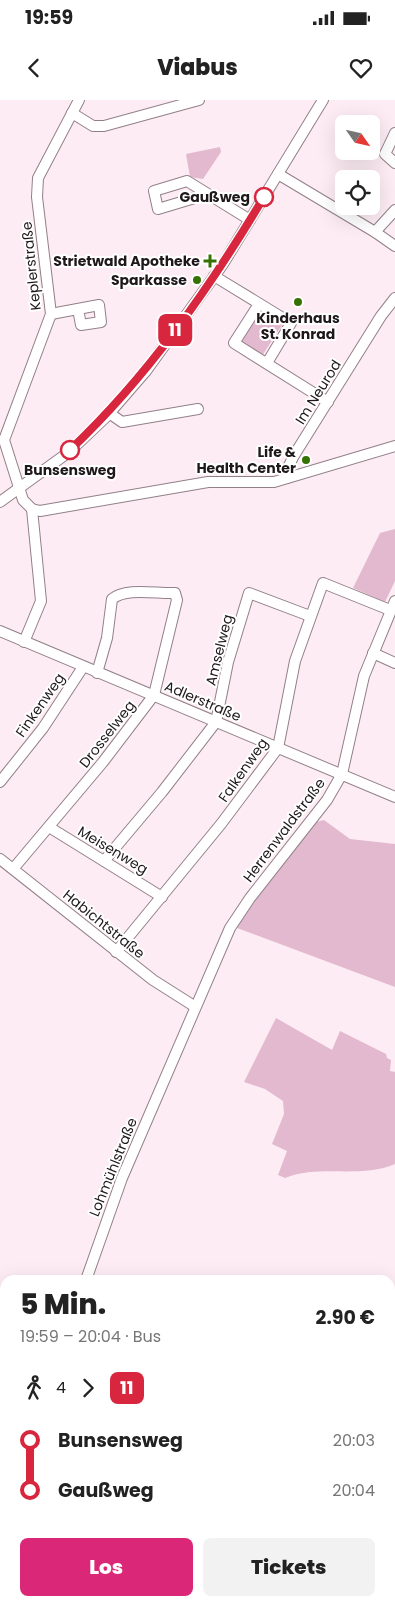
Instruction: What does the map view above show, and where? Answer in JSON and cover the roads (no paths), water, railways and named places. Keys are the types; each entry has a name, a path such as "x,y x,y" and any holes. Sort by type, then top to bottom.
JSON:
{"street":[{"name":"Keplerstraße","path":"32,509 23,500 2,441 51,314 37,197 38,178 79,100"},
{"path":"72,113 94,126 104,126 199,100"},
{"path":"0,502 69,452 109,413 146,371 214,276 323,100"},
{"path":"395,133 385,154 395,163"},
{"path":"278,174 395,246"},
{"path":"208,194 158,209 154,191 187,181 208,194 250,220"},
{"path":"375,232 395,210"},
{"path":"214,276 291,323 267,363"},
{"name":"Im Neurod","path":"288,478 288,468 293,457 381,316 395,298"},
{"path":"259,304 234,344 328,402"},
{"path":"51,314 78,309"},
{"path":"109,413 122,422 198,409"},
{"path":"24,642 41,601 32,509 40,511 208,482 266,482 288,478 395,446"},
{"name":"Falkenweg","path":"116,952 253,784 278,748 295,661 323,583 393,605"},
{"name":"Drosselweg","path":"13,869 104,762 154,695 177,600 175,594 132,593 117,595 112,599 107,638 97,673"},
{"name":"Amselweg","path":"104,861 162,792 216,722 228,662 249,593 310,616"},
{"name":"Herrenwaldstraße","path":"170,1065 194,1006 230,928 250,898 327,800 342,774 362,685 393,605"},
{"name":"Adlerstraße","path":"0,632 395,797"},
{"path":"373,653 395,663"},
{"name":"Finkenweg","path":"0,782 43,728 83,667"},
{"name":"Meisenweg","path":"49,827 162,897"},
{"name":"Habichtstraße","path":"0,859 116,952 153,980 194,1006"},
{"name":"Lohmühlstraße","path":"88,1275 122,1178 170,1065"}],"place":[{"name":"Gaußweg","path":"264,197"},
{"name":"Strietwald Apotheke","path":"210,261"},
{"name":"Sparkasse","path":"197,280"},
{"name":"Kinderhaus St. Konrad","path":"298,302"},
{"name":"Bunsensweg","path":"70,450"},
{"name":"Life & Health Center","path":"306,460"}]}
